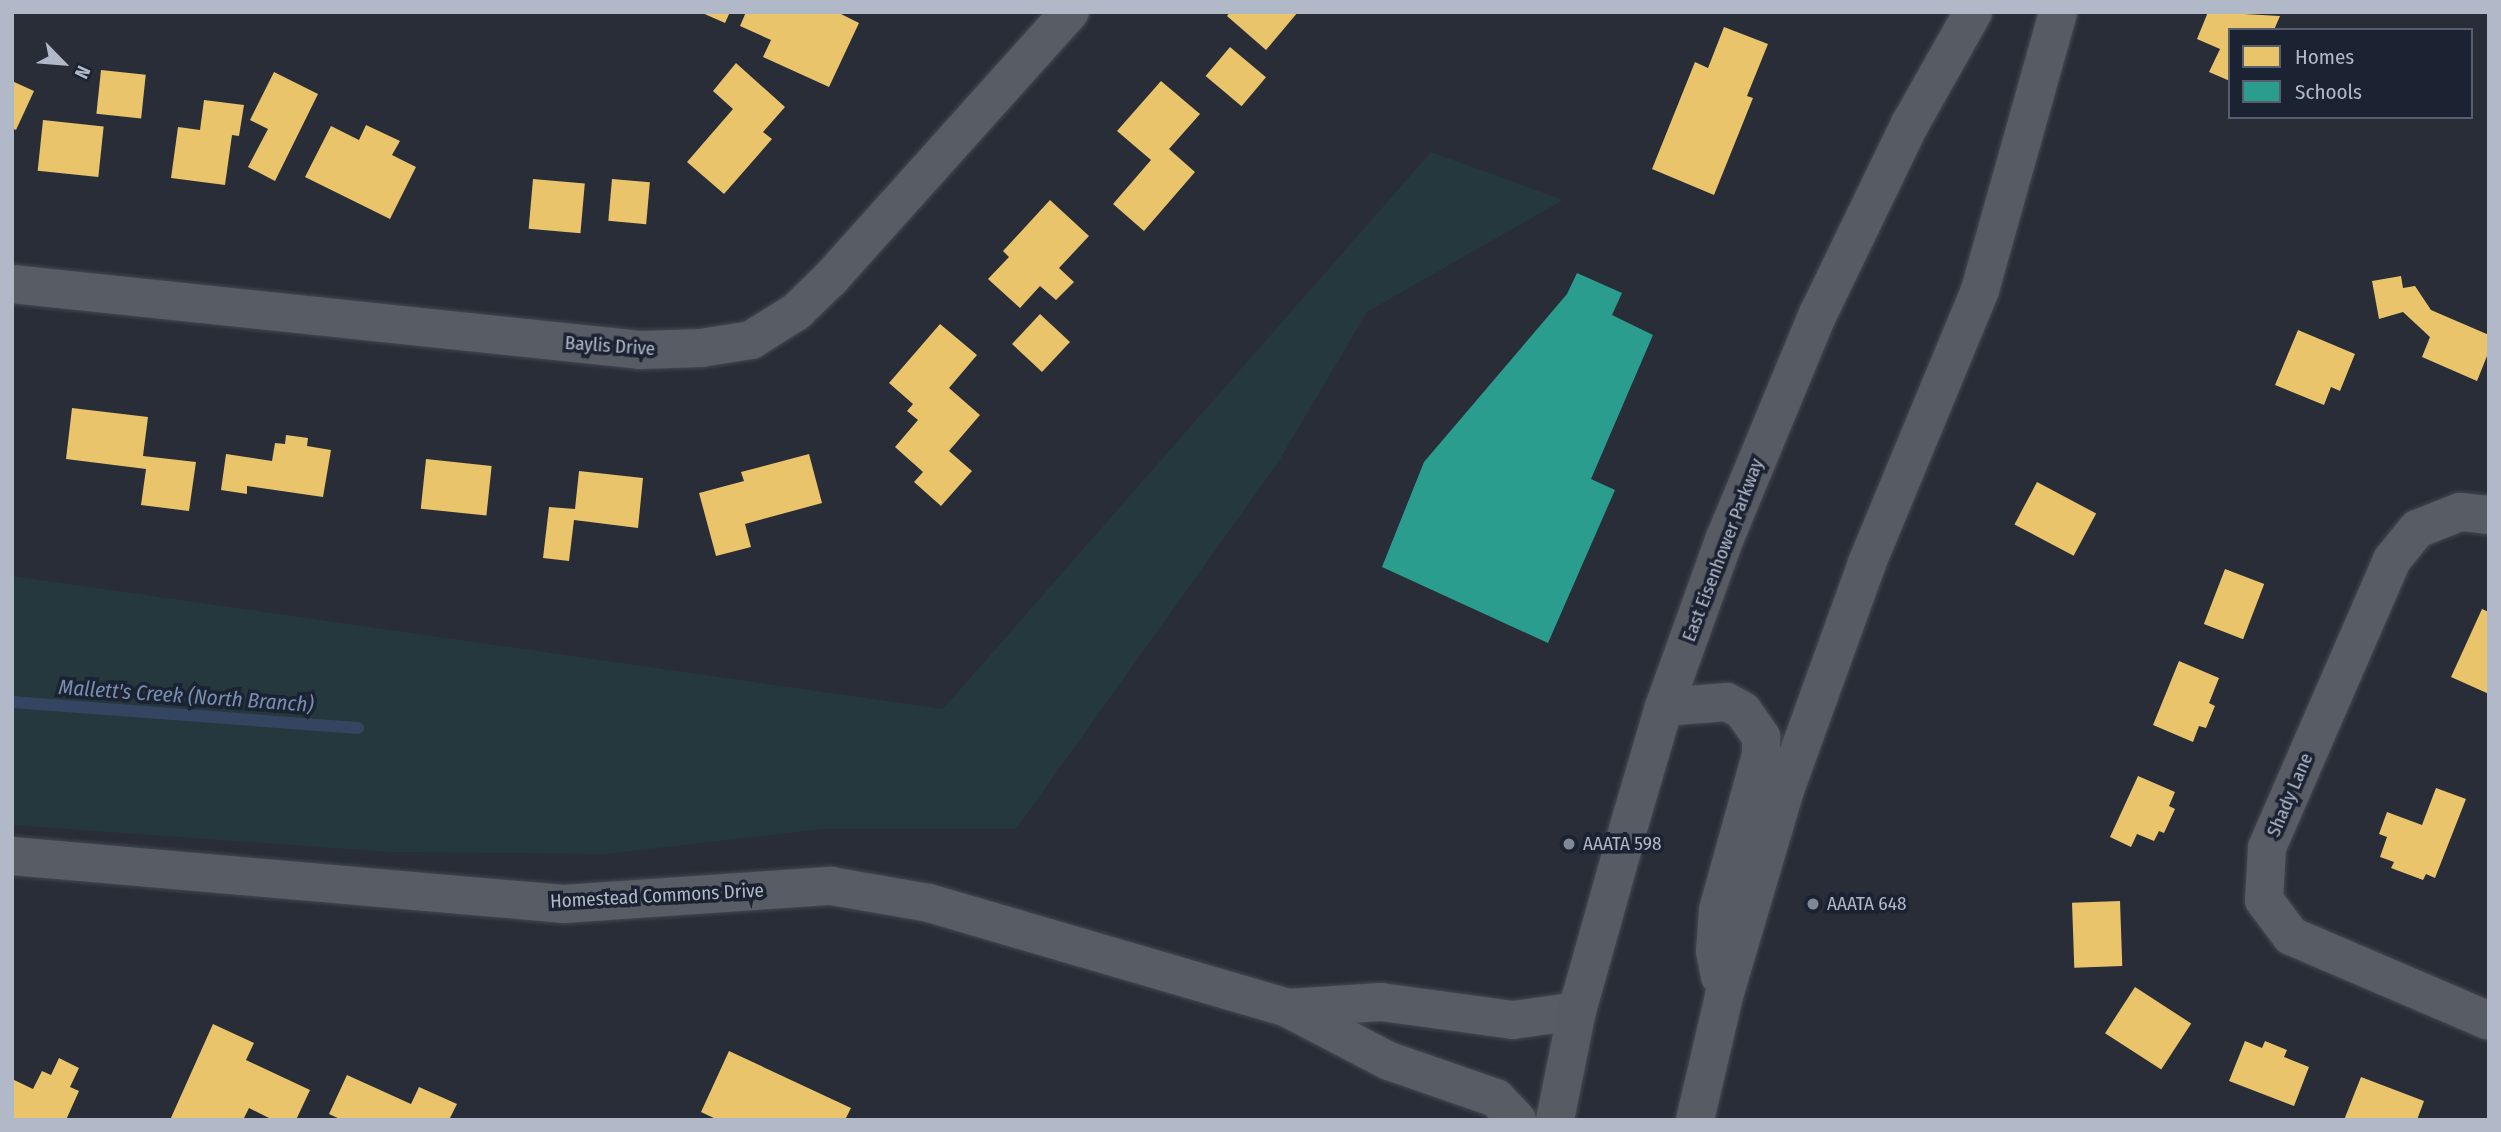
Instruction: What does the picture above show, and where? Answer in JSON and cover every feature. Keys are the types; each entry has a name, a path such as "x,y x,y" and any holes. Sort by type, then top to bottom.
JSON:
{"main road":[{"name":"East Eisenhower Parkway","path":"1555,1120 1577,1011 1664,707 1725,538 1818,314 1910,124 1973,12"},
{"path":"1695,1120 1724,996 1785,790 1867,564 1980,290 2058,12"},
{"path":"1664,707 1727,702 1743,711 1761,737 1761,755 1718,910 1715,951 1724,996"}],"street":[{"name":"Baylis Drive","path":"12,285 640,350 701,348 751,340 796,312 831,278 1070,12"},
{"name":"Shady Lane","path":"2489,515 2460,512 2417,529 2392,560 2267,848 2264,900 2291,936 2489,1021"},
{"name":"Homestead Commons Drive","path":"12,856 565,904 831,886 929,903 1287,1008 1389,1061 1496,1098 1517,1120"},
{"name":"Homestead Commons Drive","path":"1287,1008 1381,1002 1513,1020 1577,1011"}],"green space":[{"path":"1431,152 1563,200 1367,312 1277,464 1016,829 823,829 606,854 390,852 12,825 12,576 943,709"}],"building: Homes":[{"path":"700,12 730,12 725,23"},
{"path":"746,12 837,12 859,23 829,87 763,57 771,40 740,26"},
{"path":"1230,12 1298,12 1266,50 1227,16"},
{"path":"2208,12 2280,16 2275,28 2228,28 2228,80 2209,72 2220,49 2197,39"},
{"path":"1724,27 1768,44 1747,96 1753,98 1714,195 1652,169 1695,62 1708,68"},
{"path":"1230,47 1266,77 1242,106 1206,76"},
{"path":"736,63 785,107 763,132 772,139 724,194 687,162 733,109 713,91"},
{"path":"101,70 146,75 141,118 96,114"},
{"path":"274,72 318,94 275,181 248,167 268,129 250,120"},
{"path":"12,81 34,91 16,130 12,128"},
{"path":"1161,81 1200,114 1169,149 1195,172 1144,231 1113,204 1151,160 1117,131"},
{"path":"204,100 244,105 239,136 232,135 225,185 171,178 178,127 200,130"},
{"path":"43,120 104,126 98,177 38,171"},
{"path":"366,125 400,141 392,155 416,167 390,219 305,177 331,126 359,140"},
{"path":"533,179 585,184 580,233 529,229"},
{"path":"612,179 650,182 646,224 608,221"},
{"path":"1050,200 1089,236 1059,268 1074,282 1056,300 1040,286 1020,308 988,279 1009,257 1003,251"},
{"path":"2401,276 2403,288 2415,286 2431,310 2489,335 2489,351 2477,381 2422,357 2430,337 2403,312 2379,319 2372,281"},
{"path":"1040,314 1070,342 1042,372 1012,344"},
{"path":"940,324 977,355 949,388 980,415 949,451 972,471 941,506 914,482 923,472 895,447 918,420 907,411 913,404 889,383"},
{"path":"2298,330 2355,354 2340,391 2331,387 2324,405 2275,385"},
{"path":"72,408 148,417 143,456 196,462 189,511 141,505 146,469 66,459"},
{"path":"286,435 308,438 307,446 331,450 323,497 247,486 247,494 221,490 226,454 272,461 275,443 285,444"},
{"path":"809,454 822,503 745,524 751,547 716,556 699,493 744,481 741,472"},
{"path":"426,459 492,466 486,516 421,509"},
{"path":"579,471 643,478 638,528 574,520 569,561 543,558 549,507 575,509"},
{"path":"2037,482 2096,513 2074,556 2014,524"},
{"path":"2225,569 2264,584 2243,639 2204,624"},
{"path":"2482,609 2489,612 2489,694 2451,677"},
{"path":"2179,661 2219,678 2209,703 2215,706 2206,728 2199,726 2193,742 2153,725"},
{"path":"2138,776 2175,792 2169,806 2175,809 2164,833 2159,831 2154,841 2137,834 2131,847 2110,837"},
{"path":"2436,788 2466,799 2435,878 2426,874 2423,880 2391,868 2394,862 2380,857 2387,837 2379,834 2387,812 2422,825"},
{"path":"2120,901 2122,966 2074,968 2072,903"},
{"path":"2135,987 2191,1023 2161,1070 2105,1033"},
{"path":"213,1024 254,1043 246,1060 310,1090 296,1120 273,1120 249,1108 243,1120 170,1120"},
{"path":"2245,1041 2262,1048 2265,1041 2287,1050 2284,1057 2309,1067 2294,1106 2229,1081"},
{"path":"729,1051 851,1108 845,1120 718,1120 701,1112"},
{"path":"59,1058 79,1068 70,1087 79,1091 66,1120 12,1120 12,1079 33,1089 42,1071 51,1075"},
{"path":"347,1075 411,1104 419,1087 457,1104 449,1120 342,1120 329,1114"},
{"path":"2361,1077 2424,1101 2417,1120 2344,1120"}],"building: Schools":[{"path":"1577,273 1622,293 1612,315 1653,335 1591,479 1615,490 1548,643 1382,567 1424,462 1567,294"}],"waterway":[{"name":"Mallett's Creek (North Branch)","path":"12,702 358,728"}],"place":[{"name":"AAATA 598","path":"1569,844"},
{"name":"AAATA 648","path":"1813,904"}]}
